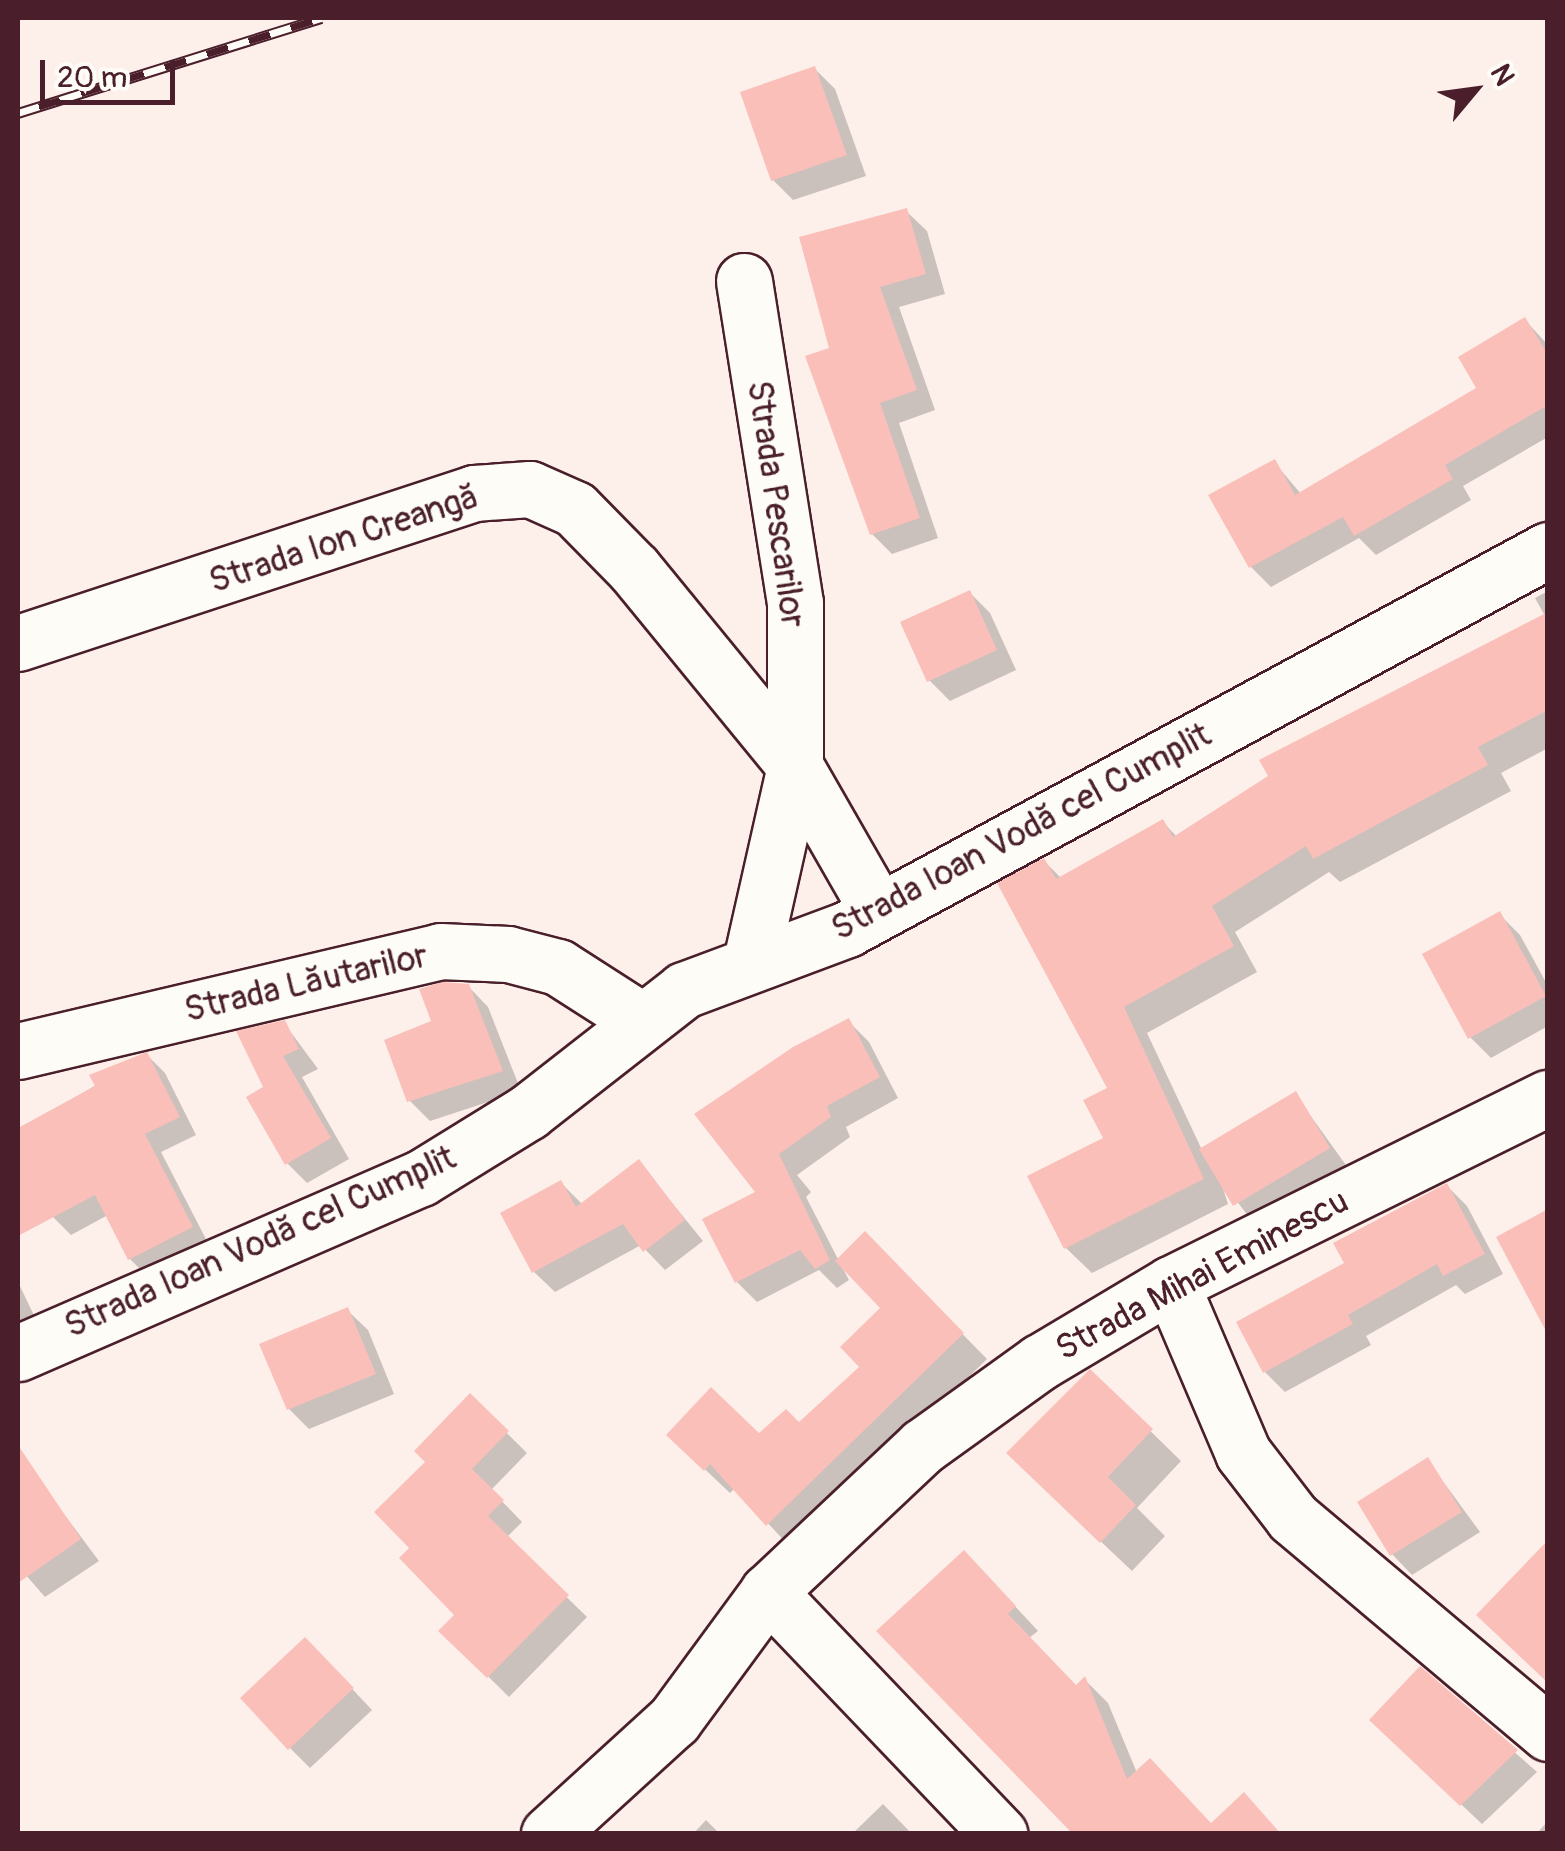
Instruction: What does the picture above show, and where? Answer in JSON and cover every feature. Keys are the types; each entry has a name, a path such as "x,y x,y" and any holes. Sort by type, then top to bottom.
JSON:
{"street":[{"name":"Strada Pescarilor","path":"744,282 795,603 795,766 750,962"},
{"name":"Strada Ion Creangă","path":"18,643 474,493 530,489 575,510 634,569 795,766 878,912"},
{"name":"Strada Ioan Vodă cel Cumplit","path":"18,1353 421,1178 528,1112 640,1020 684,990 878,912 1548,550"},
{"name":"Strada Lăutarilor","path":"18,1052 440,950 508,954 558,967 640,1020"},
{"name":"Strada Mihai Eminescu","path":"549,1834 674,1720 768,1592 923,1446 1040,1362 1172,1284 1548,1098"},
{"path":"1172,1284 1243,1453 1294,1518 1548,1733"},
{"path":"768,1592 999,1834"}],"building":[{"path":"815,66 847,155 771,181 740,92"},
{"path":"907,208 926,274 880,287 917,390 880,403 920,518 870,535 805,356 829,348 799,237"},
{"path":"1525,317 1548,355 1548,405 1445,465 1453,479 1354,536 1343,517 1249,568 1208,495 1275,459 1295,495 1476,388 1458,357"},
{"path":"970,590 997,650 927,682 900,622"},
{"path":"1548,612 1548,710 1478,747 1488,765 1313,859 1306,846 1212,906 1234,946 1124,1007 1204,1179 1064,1249 1027,1176 1103,1138 1083,1100 1107,1088 997,883 1044,858 1056,879 1163,819 1173,837 1268,776 1259,760"},
{"path":"1500,911 1546,996 1468,1039 1422,954"},
{"path":"443,982 469,984 503,1071 407,1102 384,1040 431,1021 419,989"},
{"path":"849,1018 880,1077 827,1106 831,1117 779,1154 830,1260 815,1269 800,1250 735,1283 702,1219 755,1192 694,1114 793,1047"},
{"path":"285,1020 299,1049 283,1056 331,1138 285,1165 246,1097 263,1087 236,1031"},
{"path":"147,1052 180,1117 145,1134 193,1227 128,1260 95,1195 18,1236 18,1128 95,1086 89,1075"},
{"path":"1296,1091 1330,1148 1233,1206 1199,1149"},
{"path":"639,1159 685,1220 643,1252 623,1224 532,1273 500,1213 561,1180 576,1207"},
{"path":"1447,1183 1485,1254 1443,1276 1437,1264 1348,1315 1353,1324 1263,1373 1236,1322 1344,1263 1333,1243"},
{"path":"1548,1209 1548,1335 1496,1237"},
{"path":"865,1231 964,1333 766,1526 710,1464 704,1471 666,1435 711,1387 759,1433 786,1409 799,1422 859,1367 840,1347 880,1308 835,1261"},
{"path":"348,1307 376,1374 287,1410 259,1344"},
{"path":"1090,1369 1153,1429 1108,1477 1136,1505 1100,1543 1006,1453"},
{"path":"470,1393 509,1431 472,1469 504,1500 488,1516 569,1595 487,1678 438,1631 454,1615 399,1558 409,1548 374,1512 425,1462 414,1451"},
{"path":"18,1445 81,1539 18,1583"},
{"path":"1428,1457 1462,1512 1390,1556 1357,1502"},
{"path":"1548,1540 1548,1683 1476,1615"},
{"path":"964,1550 1016,1606 1008,1614 1076,1685 1085,1676 1127,1779 1150,1758 1211,1823 1244,1792 1281,1834 1072,1833 876,1631"},
{"path":"305,1637 354,1688 288,1750 240,1698"},
{"path":"1420,1666 1518,1750 1460,1806 1369,1720"}],"railway":[{"path":"18,113 321,18"}]}
